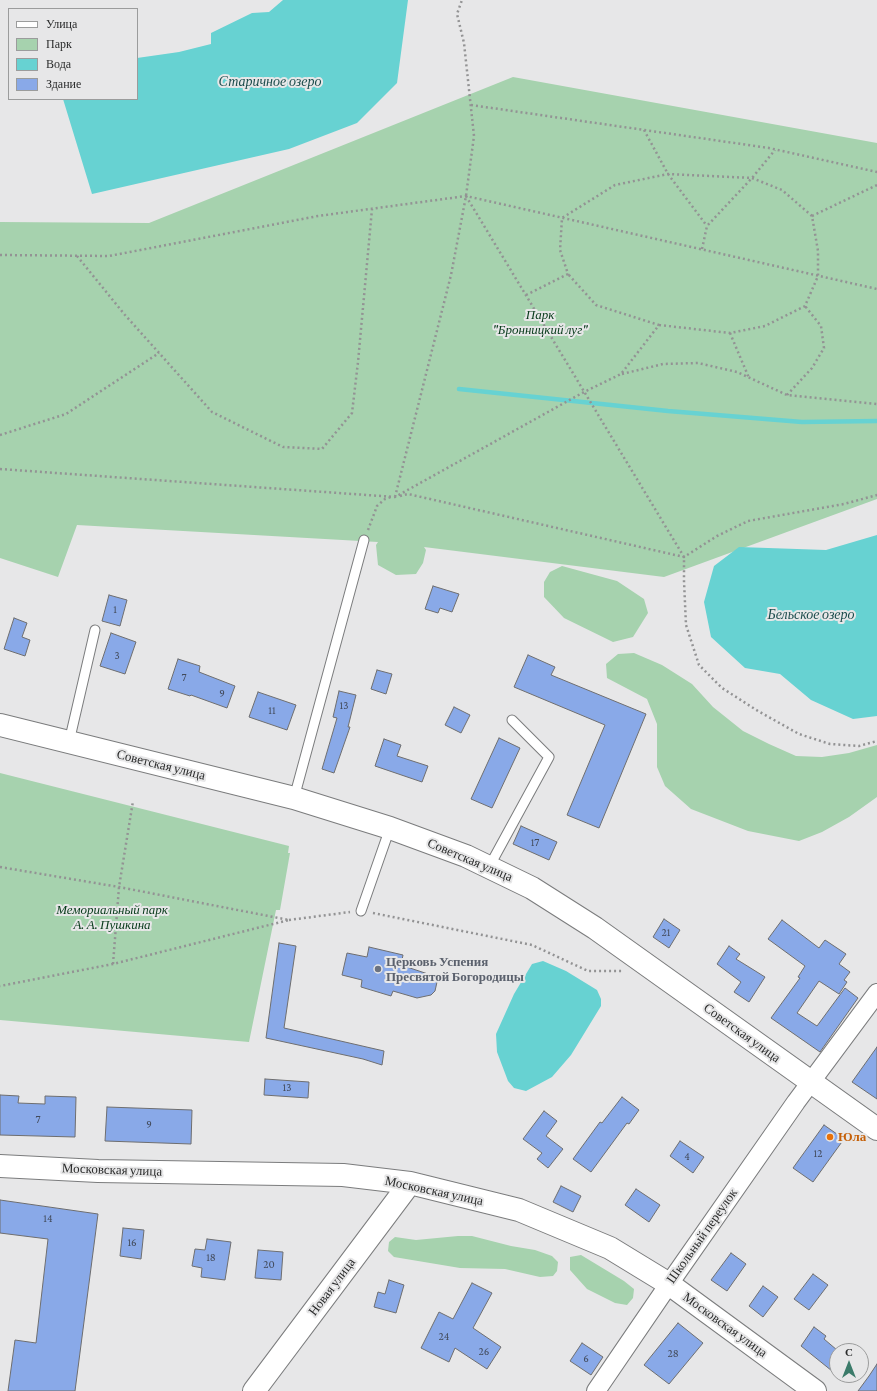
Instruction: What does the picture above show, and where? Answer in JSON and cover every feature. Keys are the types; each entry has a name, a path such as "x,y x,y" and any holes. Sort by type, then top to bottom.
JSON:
{"street":[{"name":"Советская улица","path":"0,725 294,798 390,828 466,856 532,888 595,928 877,1129"},
{"name":"Школьный переулок","path":"596,1391 810,1082 877,993"},
{"name":"Московская улица","path":"0,1166 98,1171 343,1175 410,1183 519,1210 610,1248 669,1284 815,1391"},
{"name":"Новая улица","path":"254,1391 410,1183"}],"lane":[{"path":"294,798 364,540"},
{"path":"68,742 95,630"},
{"path":"489,867 549,757 512,720"},
{"path":"361,911 390,828"}],"path":[{"path":"395,497 451,275 466,196 474,136 464,43 457,14 462,0"},
{"path":"471,105 775,150 877,172"},
{"path":"644,130 668,174 707,226"},
{"path":"702,249 707,226 752,178 775,150"},
{"path":"668,174 752,178 782,190 812,216 818,251 818,276 805,306 765,326 730,333 659,325 596,305 568,274 560,250 562,218 615,185 668,174"},
{"path":"812,216 877,185"},
{"path":"466,196 684,557 686,625 698,665 722,688 758,711 800,734 830,744 859,746 877,741"},
{"path":"0,255 109,256 318,216 466,196 877,289"},
{"path":"76,256 125,315 212,412 283,447 322,449 352,413 372,209"},
{"path":"526,295 568,274"},
{"path":"787,396 812,368 824,348 821,326 805,306"},
{"path":"621,374 659,325"},
{"path":"730,333 749,378"},
{"path":"0,435 66,414 159,352"},
{"path":"0,470 395,497 584,392 621,374 663,364 698,363 737,372 787,396 877,404"},
{"path":"364,540 377,506 385,499 408,494 684,557 717,536 748,521 844,504 877,495"},
{"path":"113,964 119,887 133,801"},
{"path":"0,867 119,887 289,920"},
{"path":"0,986 113,964 289,920 361,911 532,945 588,971 626,971"}],"green space":[{"name":"Парк \"Бронницкий луг\"","path":"513,77 877,143 877,499 664,577 424,547 426,550 423,563 416,574 396,575 378,565 376,545 378,542 77,525 58,577 0,558 0,222 149,223"},
{"path":"562,566 617,581 644,599 648,613 633,637 613,642 564,618 544,597 544,582 550,572"},
{"path":"634,653 662,665 692,684 713,707 743,731 796,756 822,757 849,753 877,745 877,797 849,817 822,832 799,841 748,831 691,809 665,786 657,767 657,724 647,699 607,678 606,664 618,654"},
{"name":"Мемориальный парк А. А. Пушкина","path":"0,773 289,846 288,853 290,853 280,910 276,910 249,1042 0,1020"},
{"path":"472,1236 511,1246 535,1250 552,1256 558,1262 557,1271 553,1276 540,1277 505,1269 460,1268 394,1257 388,1251 389,1242 395,1237 416,1240"},
{"path":"581,1255 624,1281 634,1289 633,1298 627,1305 615,1303 587,1289 570,1270 570,1257"}],"water":[{"name":"Старичное озеро","path":"283,0 408,0 397,83 357,123 289,149 92,194 63,100 138,100 138,58 179,52 211,44 211,33 252,13 269,12"},
{"name":"Бельское озеро","path":"877,535 877,716 853,719 811,700 780,674 745,668 711,637 704,602 714,566 739,547 826,550"},
{"path":"543,961 566,971 597,990 601,999 601,1006 571,1055 552,1077 526,1091 514,1088 508,1081 497,1052 496,1034 514,994 532,964"}],"building":[{"path":"433,586 459,594 452,612 440,608 438,613 425,609"},
{"path":"109,595 127,600 120,626 102,621"},
{"path":"14,618 27,623 22,637 30,640 25,656 4,649"},
{"path":"111,633 136,642 125,674 100,666"},
{"path":"528,655 555,667 551,675 646,714 599,828 567,815 605,725 514,687"},
{"path":"178,659 200,666 199,672 235,686 227,708 191,695 190,696 168,689"},
{"path":"377,670 392,674 386,694 371,689"},
{"path":"339,691 356,695 348,727 350,727 334,773 322,769 337,718 333,717"},
{"path":"258,692 296,705 287,730 249,717"},
{"path":"454,707 470,715 461,733 445,725"},
{"path":"499,738 520,748 492,808 471,799"},
{"path":"384,739 401,745 397,756 428,766 422,782 375,766"},
{"path":"521,826 557,842 549,860 513,844"},
{"path":"664,919 680,930 669,948 653,937"},
{"path":"782,920 819,948 825,940 846,954 839,964 850,972 844,980 847,982 839,994 819,981 797,1013 817,1026 845,988 858,998 820,1052 771,1018 800,978 798,977 805,966 768,939"},
{"path":"279,943 296,946 284,1028 384,1051 382,1065 363,1059 266,1038"},
{"path":"729,946 740,954 736,959 765,977 749,1002 734,992 741,982 717,964"},
{"name":"Церковь Успения Пресвятой Богородицы","path":"369,947 403,955 401,965 428,974 435,978 437,982 435,991 431,995 417,998 393,991 391,996 361,987 362,980 342,975 347,953 367,957"},
{"path":"877,1047 877,1099 852,1082"},
{"path":"265,1079 309,1082 308,1098 264,1095"},
{"path":"0,1095 19,1096 18,1103 45,1104 45,1096 76,1097 75,1137 0,1135"},
{"path":"622,1097 639,1110 629,1124 627,1123 591,1172 573,1159 600,1122 602,1123"},
{"path":"107,1107 192,1110 191,1144 105,1141"},
{"path":"544,1111 557,1121 546,1136 563,1149 548,1168 537,1159 542,1153 523,1139"},
{"path":"824,1125 844,1139 813,1182 793,1168"},
{"path":"680,1141 704,1157 693,1173 670,1156"},
{"path":"561,1186 581,1196 573,1212 553,1202"},
{"path":"636,1189 660,1205 649,1222 625,1205"},
{"path":"0,1200 98,1214 75,1391 8,1391 15,1340 36,1343 48,1239 0,1233"},
{"path":"123,1228 144,1230 141,1259 120,1256"},
{"path":"207,1239 231,1242 225,1280 201,1277 202,1268 192,1266 195,1249 205,1250"},
{"path":"258,1250 283,1252 281,1280 255,1278"},
{"path":"731,1253 746,1264 727,1291 711,1280"},
{"path":"813,1274 828,1285 809,1310 794,1299"},
{"path":"389,1280 404,1285 396,1313 374,1307 378,1292 385,1294"},
{"path":"472,1283 492,1293 473,1328 501,1347 487,1369 455,1348 449,1362 421,1348 439,1312 453,1319"},
{"path":"763,1286 778,1297 763,1317 749,1306"},
{"path":"678,1323 703,1343 669,1384 644,1365"},
{"path":"814,1327 826,1336 824,1339 829,1343 829,1369 801,1346"},
{"path":"582,1343 603,1357 591,1375 570,1361"},
{"path":"877,1364 877,1391 858,1391 864,1383 869,1383 869,1376"}],"waterway":[{"path":"459,389 668,411 802,422 877,421"}],"place":[{"name":"Церковь Успения Пресвятой Богородицы","path":"378,969"},
{"name":"Юла","path":"830,1137"}]}
